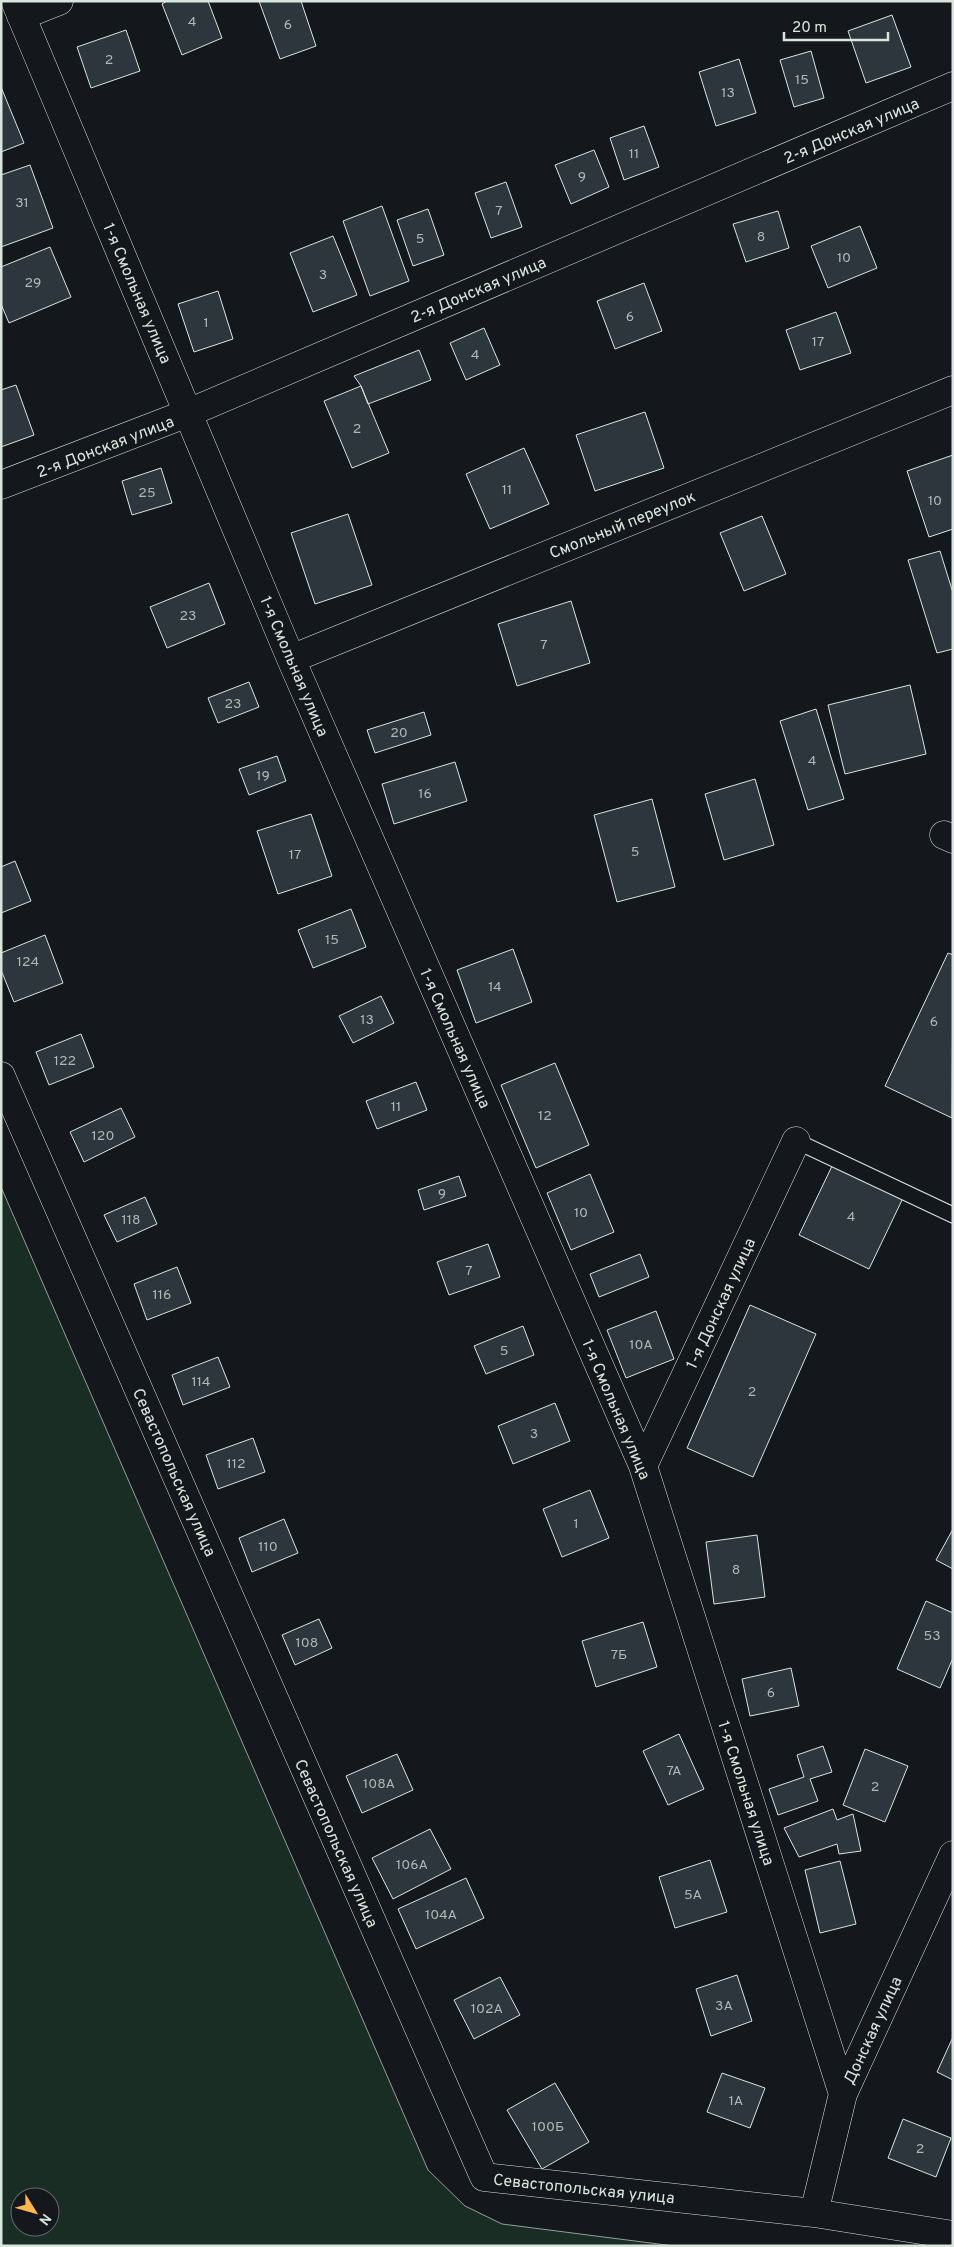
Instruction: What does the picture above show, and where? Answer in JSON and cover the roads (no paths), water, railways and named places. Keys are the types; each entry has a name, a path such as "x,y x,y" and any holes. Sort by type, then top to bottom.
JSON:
{"street":[{"path":"18,9 60,1"},
{"name":"1-я Смольная улица","path":"18,9 291,659 643,1466 843,2094"},
{"name":"2-я Донская улица","path":"1,485 188,413 953,86"},
{"name":"Смольный переулок","path":"291,659 953,390"},
{"name":"Севастопольская улица","path":"1,1076 484,2177 814,2214 953,2235"},
{"name":"1-я Донская улица","path":"643,1466 796,1140"},
{"name":"Донская улица","path":"814,2214 843,2094 953,1855"}],"lane":[{"path":"796,1140 953,1215"}]}
